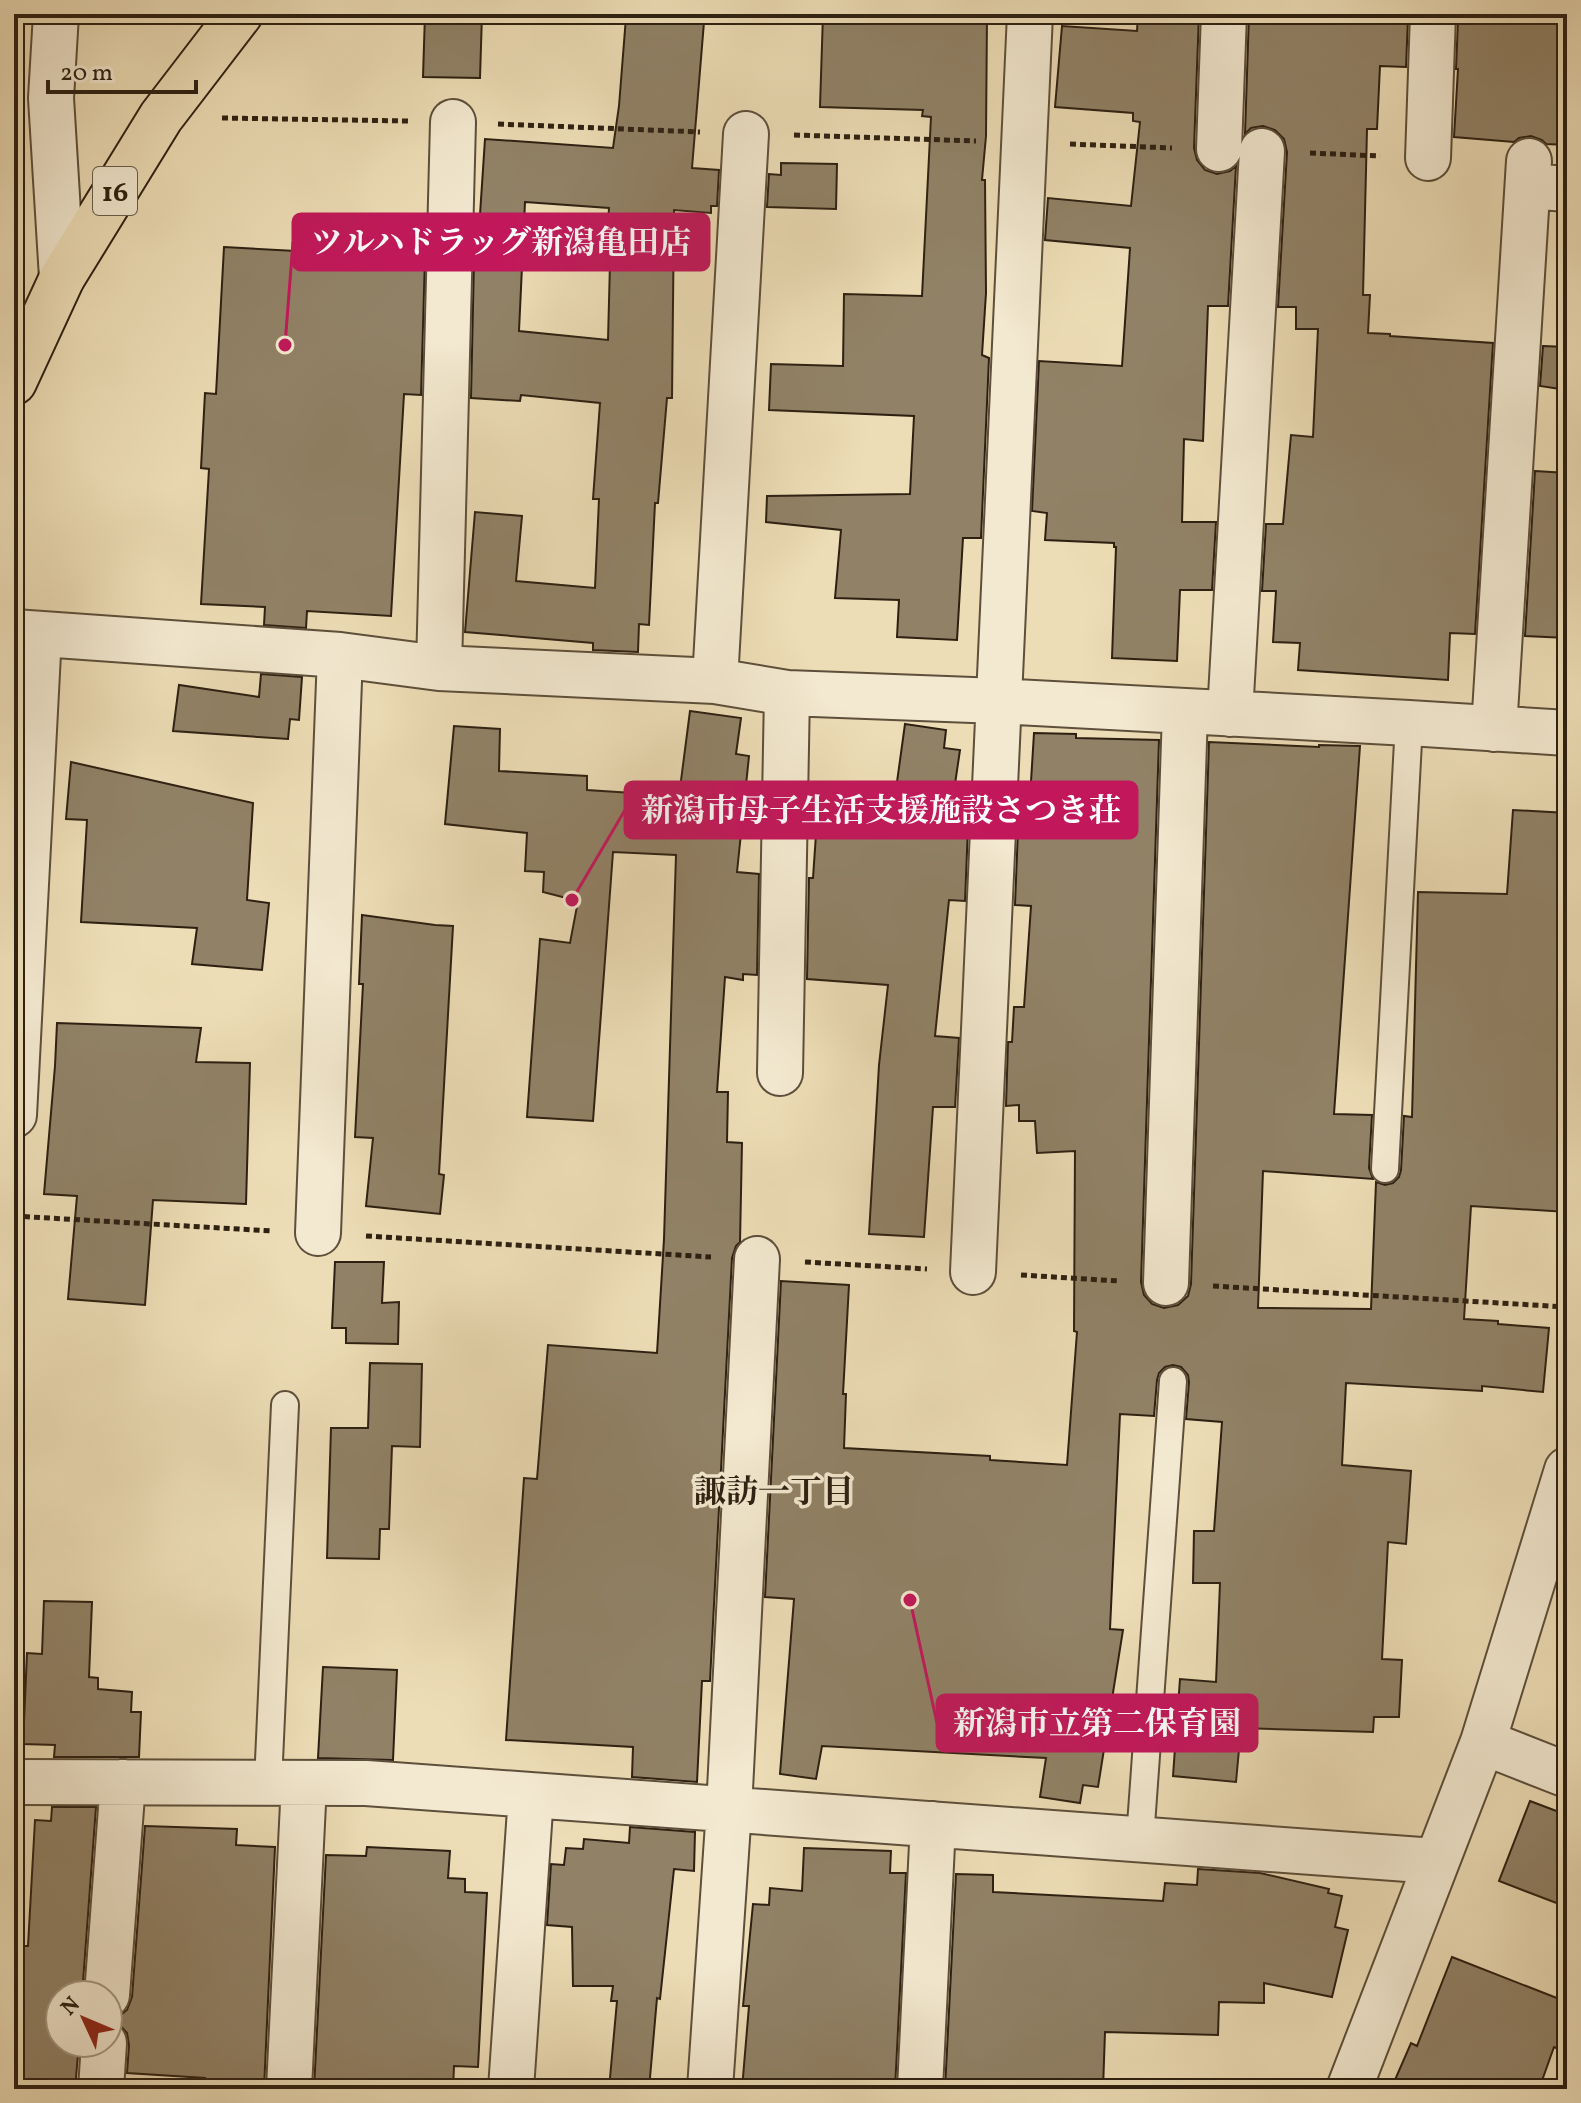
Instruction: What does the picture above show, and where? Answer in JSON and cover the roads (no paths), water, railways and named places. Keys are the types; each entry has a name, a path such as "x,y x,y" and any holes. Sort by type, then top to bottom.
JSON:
{"main road":[{"name":"16","path":"14,382 62,278 161,117 240,14"}],"street":[{"path":"56,14 51,98 62,278"},
{"path":"973,1272 1030,14"},
{"path":"1219,149 1224,14"},
{"path":"1428,158 1433,14"},
{"path":"439,668 453,122"},
{"path":"715,681 746,134"},
{"path":"1230,714 1262,151"},
{"path":"1494,729 1541,179"},
{"path":"14,1115 26,633 340,655 439,668 715,681 787,693 999,701 1567,733"},
{"path":"318,1233 340,655"},
{"path":"780,1073 787,693"},
{"path":"1166,1283 1185,712"},
{"path":"710,2089 729,1809 757,1259"},
{"path":"1349,2089 1483,1742 1567,1470"},
{"path":"1483,1742 1567,1775"},
{"path":"14,1782 366,1783 1435,1861"},
{"path":"108,1979 123,1782"},
{"path":"286,1783 289,2089"},
{"path":"511,2089 531,1795"},
{"path":"920,2089 933,1824"},
{"path":"101,2089 103,2059"}],"lane":[{"path":"1385,1169 1409,723"},
{"path":"1140,1839 1173,1381"},
{"path":"285,1405 286,1783"}],"place":[{"name":"ツルハドラッグ新潟亀田店","path":"285,345"},
{"name":"新潟市母子生活支援施設さつき荘","path":"572,900"},
{"name":"新潟市立第二保育園","path":"910,1600"}],"district":[{"name":"諏訪一丁目","path":"774,1491"}]}
